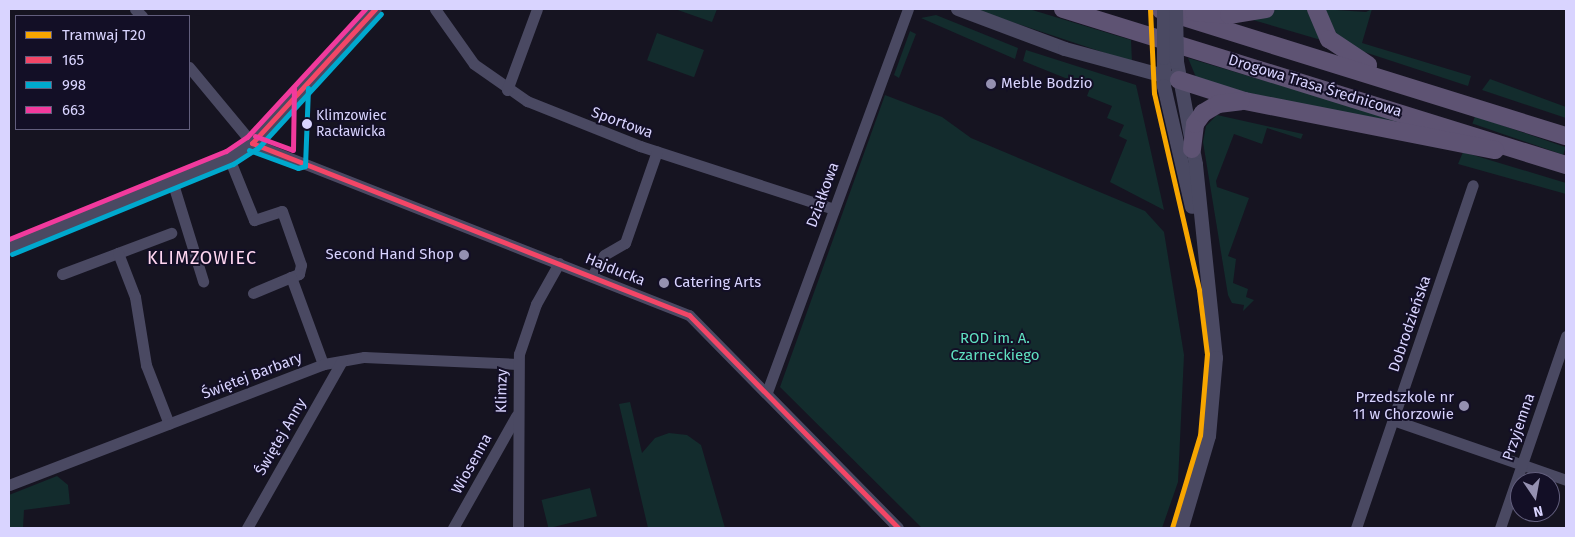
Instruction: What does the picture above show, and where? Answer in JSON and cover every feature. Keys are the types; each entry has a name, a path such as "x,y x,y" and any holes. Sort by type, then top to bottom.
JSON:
{"main road":[{"name":"Drogowa Trasa Średnicowa","path":"1063,9 1566,165"},
{"name":"Drogowa Trasa Średnicowa","path":"1158,9 1392,79 1566,136"},
{"path":"1165,9 1229,15 1266,9"},
{"path":"1316,9 1321,28 1334,44 1392,79"},
{"path":"1171,79 1245,101 1429,140 1546,158"},
{"path":"1192,149 1195,124 1204,113 1218,104 1245,101"}],"street":[{"path":"9,247 173,184 229,158 252,143 375,9"},
{"name":"Sportowa","path":"435,9 474,64 507,90 574,122 834,209"},
{"path":"507,90 536,9"},
{"name":"Działkowa","path":"768,392 908,9"},
{"path":"958,9 1065,49 1171,79"},
{"path":"1165,9 1171,79 1202,240"},
{"path":"1170,60 1176,9"},
{"path":"190,68 252,143"},
{"path":"1171,79 1192,149 1214,334 1215,394 1206,450 1182,528"},
{"name":"Hajducka","path":"252,143 689,315 768,392 898,528"},
{"path":"592,276 604,255 625,243 657,151"},
{"path":"229,158 254,220 282,211 301,265 299,274 253,293"},
{"path":"173,184 203,281"},
{"name":"Dobrodzieńska","path":"1356,528 1473,186"},
{"path":"62,274 171,233"},
{"path":"118,253 135,297 146,365 169,424"},
{"name":"Klimzy","path":"518,528 518,364 536,304 559,263"},
{"path":"291,277 323,364"},
{"name":"Przyjemna","path":"1500,528 1566,336"},
{"name":"Świętej Barbary","path":"9,485 323,364 364,357 518,364"},
{"name":"Świętej Anny","path":"247,528 342,361"},
{"name":"Wiosenna","path":"453,528 517,415"},
{"path":"1393,420 1566,480"}],"green space":[{"path":"675,9 717,9 712,22"},
{"path":"973,9 1029,9 1131,40 1132,62"},
{"path":"1277,9 1311,9 1321,40 1253,20"},
{"path":"1321,9 1366,12 1372,9 1362,43 1471,76 1468,86 1343,45"},
{"path":"936,15 1018,48 1015,59 921,18"},
{"path":"910,31 916,34 899,78 894,75"},
{"path":"657,33 704,50 694,77 647,60"},
{"path":"1026,50 1136,85 1164,210 1110,182 1127,140 1119,136 1124,125 1107,118 1112,106 1087,96 1090,88 1023,61"},
{"path":"1188,58 1350,106 1456,138 1198,82"},
{"path":"1490,79 1566,107 1566,118 1482,90"},
{"name":"ROD im. A. Czarneckiego","path":"885,95 942,117 971,138 1145,211 1164,232 1184,355 1178,482 1162,528 922,528 780,387"},
{"path":"1217,115 1303,134 1301,139 1267,128 1262,144 1234,134 1216,181 1217,187 1249,198 1228,256 1236,259 1233,283 1248,289 1246,297 1254,300 1243,311 1244,305 1232,303 1228,295 1203,142 1206,126"},
{"path":"1475,116 1566,147 1563,155 1472,124"},
{"path":"1463,152 1566,183 1566,194 1458,164"},
{"path":"630,402 642,453 655,438 669,433 687,435 701,445 725,528 648,528 619,404"},
{"path":"57,476 68,485 70,504 24,510 23,528 9,528 9,495"},
{"path":"590,488 597,516 548,528 541,500"}],"tram line":[{"name":"T20","path":"1150,9 1154,93 1199,290 1207,354 1200,435 1172,528"}],"transit line":[{"name":"663","path":"9,239 226,151 247,137 365,9"},
{"name":"165","path":"375,9 252,143 689,315 898,528"},
{"name":"998","path":"12,254 233,164 258,148 381,14"},
{"name":"663","path":"255,136 293,150 294,88"},
{"name":"998","path":"249,150 298,168 305,166 308,88"}],"place":[{"name":"Meble Bodzio","path":"991,84"},
{"name":"Klimzowiec Racławicka","path":"307,124"},
{"name":"Second Hand Shop","path":"464,255"},
{"name":"Catering Arts","path":"664,283"},
{"name":"Przedszkole nr 11 w Chorzowie","path":"1464,406"}],"district":[{"name":"KLIMZOWIEC","path":"202,258"}]}
